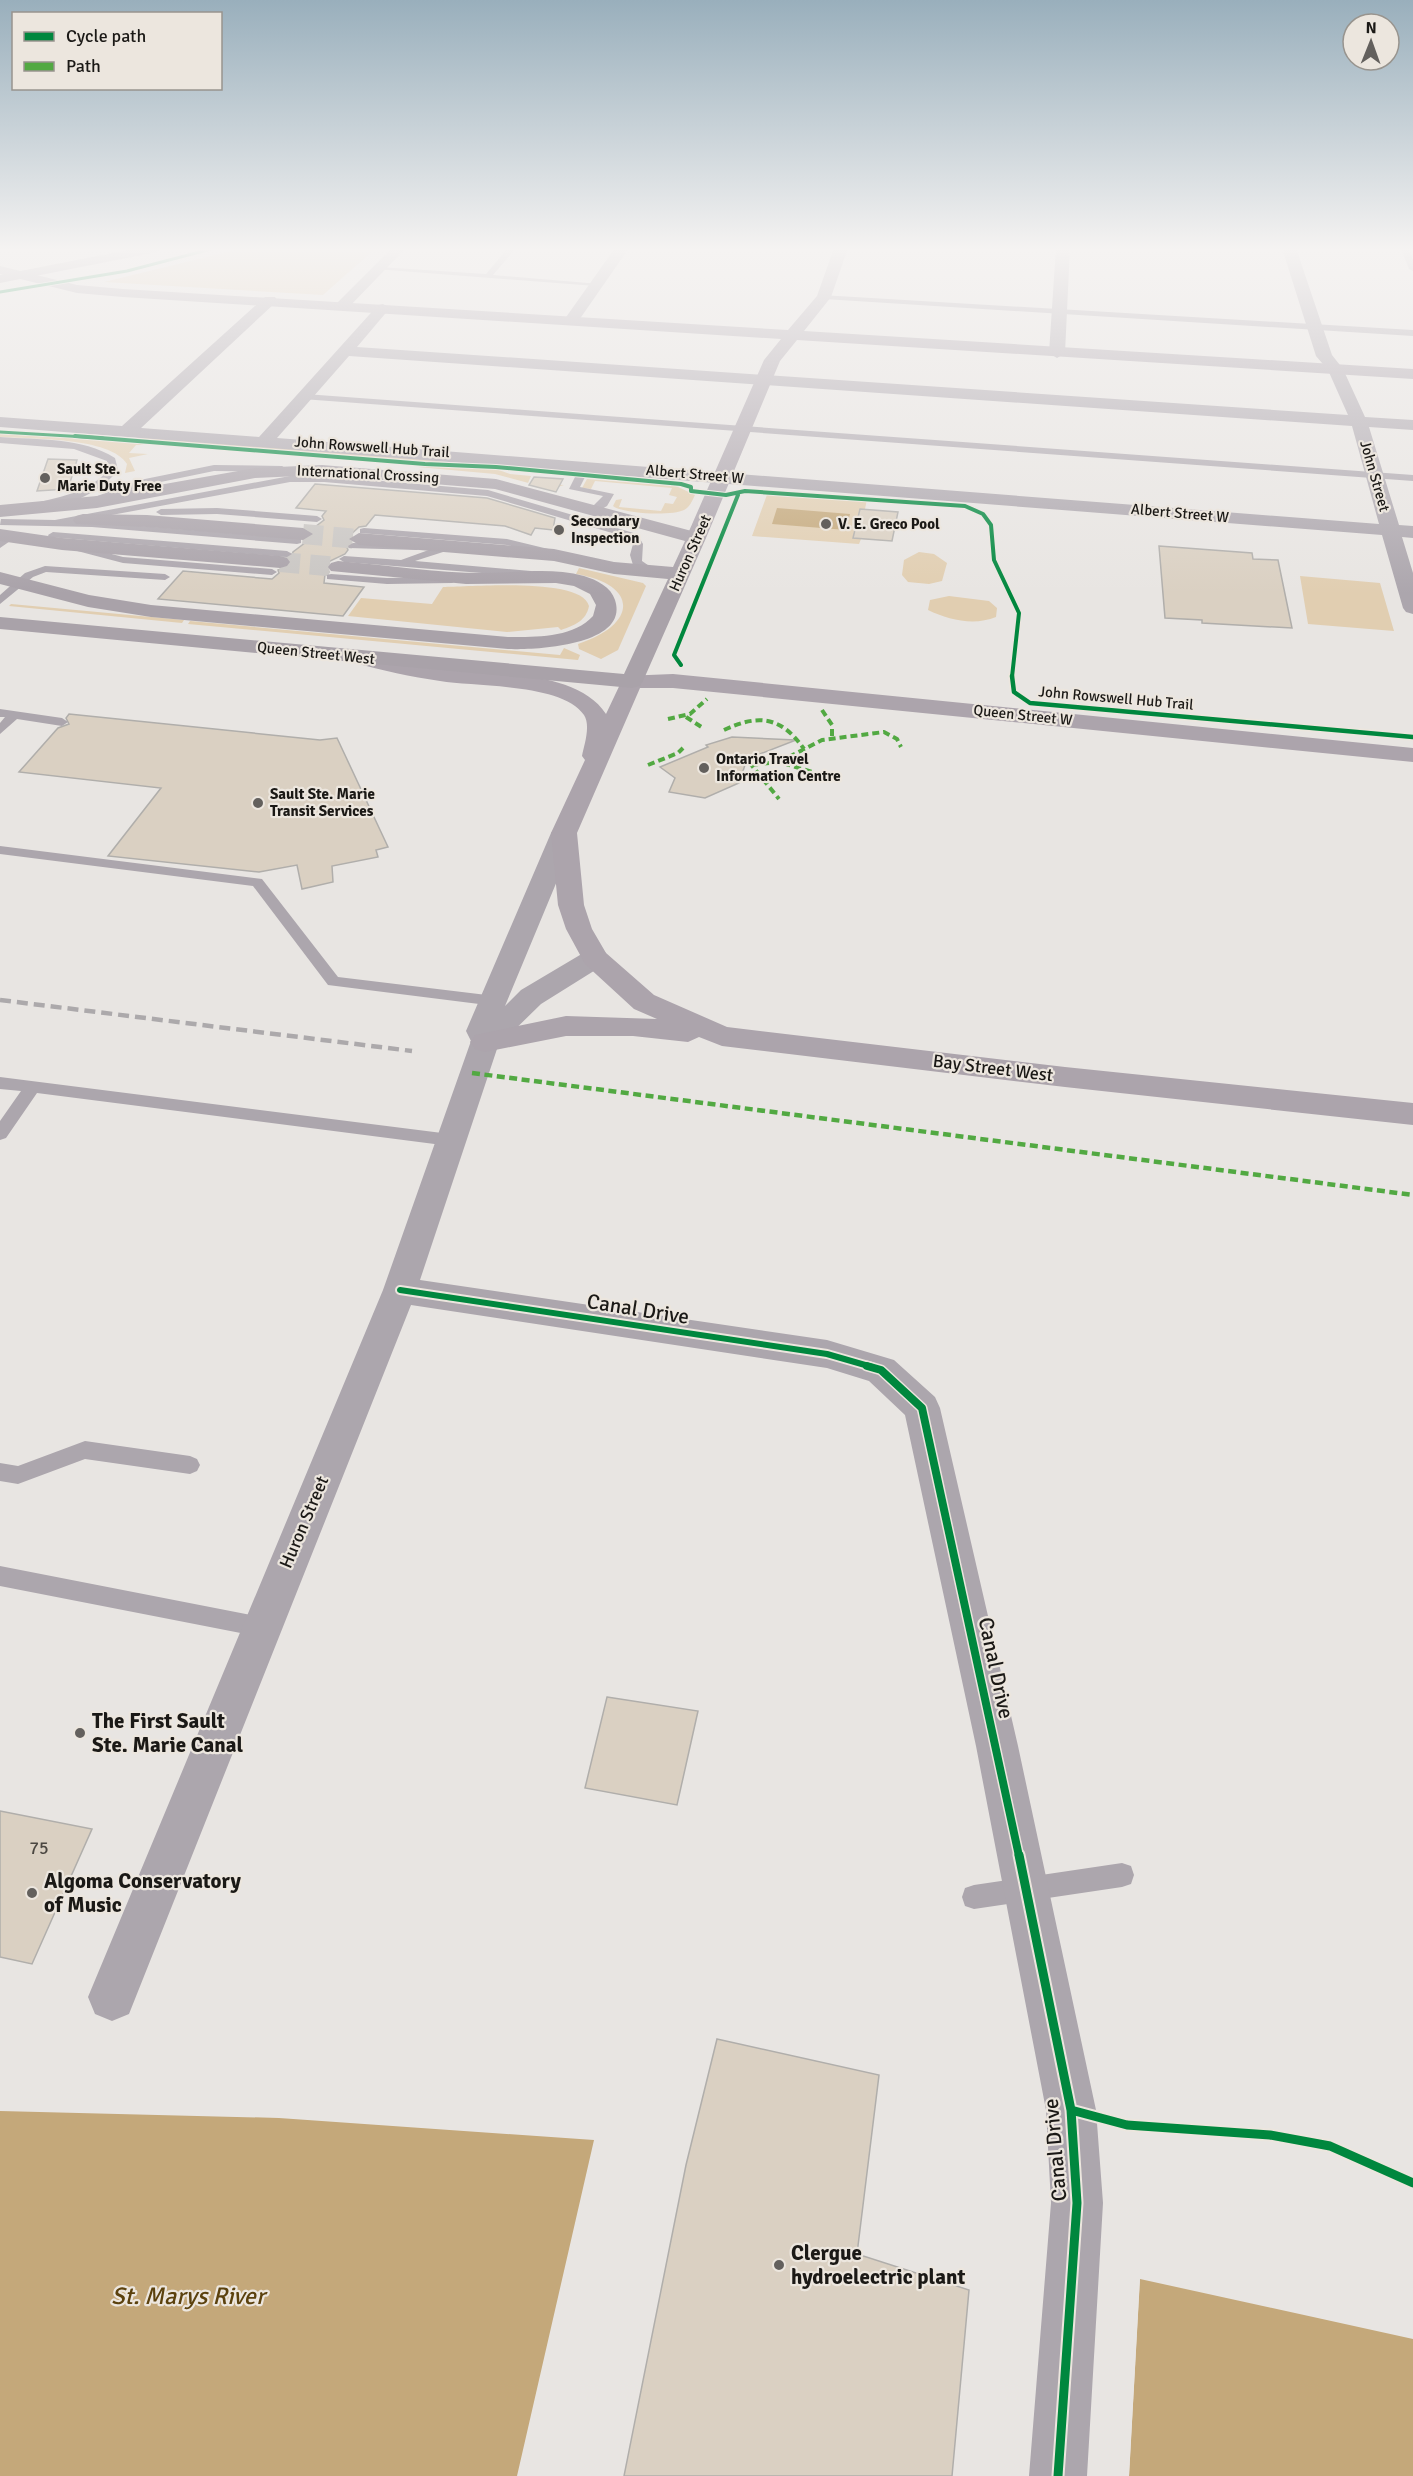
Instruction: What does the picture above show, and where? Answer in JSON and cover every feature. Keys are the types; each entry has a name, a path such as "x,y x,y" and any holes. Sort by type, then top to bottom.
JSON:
{"highway":[{"name":"International Crossing","path":"2,527 234,477 293,470 336,470 483,482 593,511 615,523 696,538"},
{"name":"International Crossing","path":"64,513 101,518 306,530"},
{"path":"2,527 62,544 279,563"},
{"path":"364,537 580,559 614,568 681,574"},
{"name":"Huron Street","path":"632,681 696,538"},
{"path":"6,581 88,601 139,609 526,644 553,641 580,634 599,622 604,615 605,598 593,587 553,576 484,579 338,568"},
{"name":"Queen Street West","path":"0,623 632,681"}],"main road":[{"name":"Huron Street","path":"696,538 770,364"},
{"path":"1240,364 1413,374"},
{"path":"362,658 442,675 530,684 567,693 592,710 597,718 598,726 591,771"},
{"name":"Huron Street","path":"595,958 579,929 571,905 564,833 632,681"},
{"name":"Queen Street W","path":"632,681 673,681 1413,755"},
{"name":"Bay Street West","path":"595,958 644,1002 722,1036 1065,1077 1413,1114"},
{"path":"485,1042 566,1026 633,1026 722,1036"}],"street":[{"path":"127,431 201,364"},
{"path":"265,441 334,364"},
{"path":"519,364 1413,424"},
{"name":"John Street","path":"1330,364 1359,421 1413,608"},
{"name":"Albert Street W","path":"0,422 586,465 1413,532"},
{"name":"Huron Street","path":"485,1042 480,1031 495,1001 564,833"},
{"name":"Huron Street","path":"112,1996 400,1290 485,1042 531,997 595,958"},
{"name":"Canal Drive","path":"400,1290 827,1354 881,1370 922,1408 1027,1890 1071,2109 1077,2203 1058,2476"}],"lane":[{"path":"305,397 1413,478"},
{"path":"0,440 84,449 108,457 113,465 105,481 84,492 38,505 2,527"},
{"path":"586,465 574,489 609,494 603,504 593,511"},
{"path":"64,513 103,497 159,484 260,468 293,470"},
{"path":"101,518 275,481 306,478 488,493 615,523 633,536 638,544 635,555 637,563 653,572"},
{"path":"2,527 92,524 306,530"},
{"path":"2,527 279,563"},
{"path":"364,537 536,547 580,559"},
{"path":"364,537 448,567"},
{"path":"338,568 386,563 455,547"},
{"path":"386,563 553,576"},
{"path":"0,601 6,581 36,571 56,568 165,577"},
{"path":"0,713 62,722"},
{"path":"0,730 14,715"},
{"path":"0,850 257,882 333,981 495,1001"},
{"path":"0,1083 450,1140"},
{"path":"0,1134 33,1087"},
{"path":"0,1472 18,1475 85,1450 190,1465"},
{"path":"0,1576 261,1627"},
{"path":"974,1896 1122,1875"}],"shaded area":[{"path":"0,434 128,441 144,445 136,445 129,453 148,454 129,458 135,471 125,473 127,464 118,455 105,449 69,441 0,437"},
{"path":"136,437 447,461 426,463 154,442"},
{"path":"442,465 496,469 510,474 531,476 528,483 495,474 418,467"},
{"path":"587,479 676,486 695,495 688,507 678,512 627,511 613,506 616,500 622,499 619,507 661,511 665,503 673,504 677,497 669,495 672,488 595,481 591,489 582,488"},
{"path":"529,483 564,485 551,489"},
{"name":"V. E. Greco Pool","path":"768,492 867,499 865,509 898,512 892,541 861,539 859,544 752,536"},
{"path":"919,552 934,554 947,563 942,581 929,584 908,582 902,575 904,560"},
{"path":"579,568 643,583 646,586 618,650 601,659 579,649 578,644 612,627 620,616 623,606 620,596 612,587 597,579 576,574"},
{"path":"1300,576 1380,583 1394,631 1308,624"},
{"path":"499,585 547,587 582,597 589,606 583,619 561,630 558,627 507,632 348,616 361,598 432,604 443,587"},
{"path":"949,596 989,601 997,608 996,617 988,620 962,621 928,610 930,600"},
{"path":"11,604 184,620 182,623 9,606"},
{"path":"190,621 560,655 564,648 580,655 578,660 188,624"}],"water":[{"path":"777,508 850,514 846,530 772,524"},
{"name":"St. Marys River","path":"0,2111 279,2118 594,2140 517,2476 0,2476"},
{"path":"1140,2279 1413,2339 1413,2476 1129,2476"}],"pier":[{"path":"1140,2276 1129,2476 1126,2476 1137,2279"}],"building":[{"path":"48,459 77,460 68,489 37,491"},
{"path":"534,477 563,479 556,492 529,485"},
{"path":"315,484 487,498 555,518 553,530 535,528 531,535 505,526 375,515 366,526 359,527 347,538 350,542 346,545 348,550 345,554 330,561 326,567 329,572 325,574 324,583 364,587 343,616 158,599 183,571 272,579 279,573 278,570 289,567 293,552 314,536 315,533 311,530 324,520 322,516 326,511 296,508"},
{"path":"860,509 898,512 892,541 853,538"},
{"path":"1159,546 1252,553 1253,559 1278,560 1292,628 1202,623 1202,620 1165,618"},
{"name":"Sault Ste. Marie Transit Services","path":"69,714 320,740 337,738 388,847 376,850 378,857 332,866 333,882 302,889 297,865 259,872 108,856 161,788 19,772 58,728 69,724 66,718"},
{"name":"Ontario Travel Information Centre","path":"732,737 796,740 747,759 739,783 705,798 669,792 675,778 660,767 708,747 706,745"},
{"path":"607,1697 698,1711 677,1805 585,1788"},
{"name":"Algoma Conservatory of Music","path":"0,1811 92,1829 32,1964 0,1957"},
{"name":"Clergue hydroelectric plant","path":"717,2039 879,2075 857,2254 969,2290 952,2476 624,2476 686,2165"}],"tunnel":[{"path":"303,534 359,539"},
{"path":"280,562 338,567"}],"railway":[{"path":"0,1000 412,1051"}],"marked path":[{"path":"668,719 690,714 707,699"},
{"path":"822,710 832,725 832,739"},
{"path":"686,717 703,728"},
{"path":"724,730 746,720 764,719 787,730 804,749"},
{"path":"779,762 822,740 884,732 897,739 901,747"},
{"path":"648,765 678,753 683,748"},
{"path":"749,762 779,799"},
{"path":"751,765 779,762 832,778"},
{"path":"472,1073 1413,1195"}],"cycle path":[{"name":"John Rowswell Hub Trail","path":"0,432 131,439 147,443 425,464 496,467 507,470 681,484 691,487 691,491 719,495 733,495 745,491 965,506 983,514 991,525 994,560 1019,613 1011,672 1014,692 1030,703 1413,737"},
{"path":"681,665 674,655 738,495"},
{"path":"400,1290 827,1354 881,1370 922,1408 997,1746 1071,2110 1077,2203 1058,2476"},
{"path":"1071,2110 1127,2125 1270,2135 1330,2146 1413,2183"}],"place":[{"name":"Sault Ste. Marie Duty Free","path":"45,478"},
{"name":"V. E. Greco Pool","path":"826,524"},
{"name":"Secondary Inspection","path":"559,530"},
{"name":"Ontario Travel Information Centre","path":"704,768"},
{"name":"Sault Ste. Marie Transit Services","path":"258,803"},
{"name":"The First Sault Ste. Marie Canal","path":"80,1733"},
{"name":"Algoma Conservatory of Music","path":"32,1893"},
{"name":"Clergue hydroelectric plant","path":"779,2265"}]}
